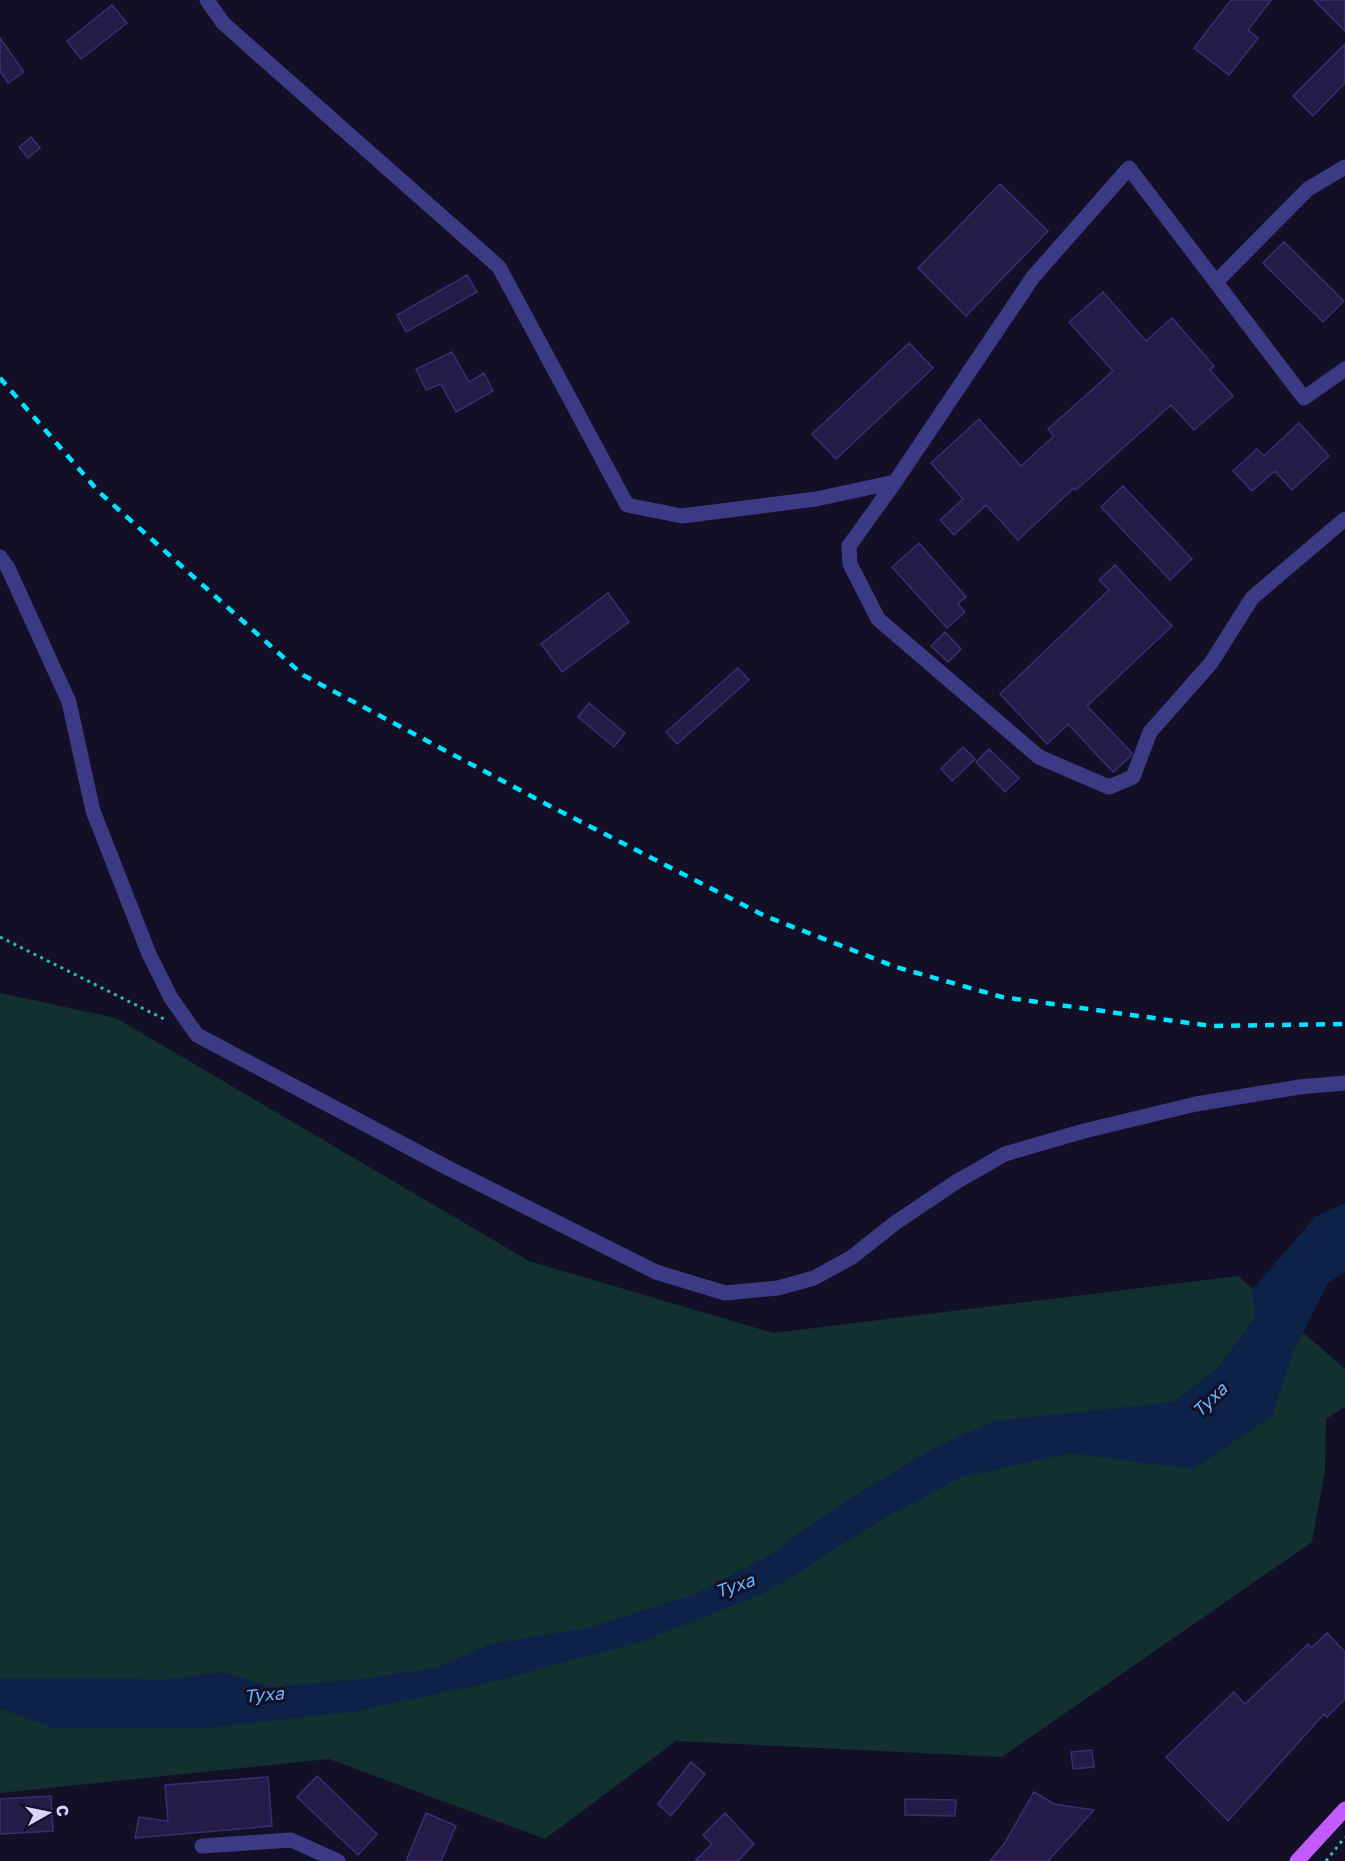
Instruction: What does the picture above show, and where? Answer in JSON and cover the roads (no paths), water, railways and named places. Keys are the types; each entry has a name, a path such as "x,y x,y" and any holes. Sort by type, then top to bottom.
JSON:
{"main road":[{"path":"1297,1861 1345,1809"}],"street":[{"path":"207,0 223,23 499,267 627,505 682,516 816,499 895,482"},
{"path":"1216,282 1308,189 1345,167"},
{"path":"1345,369 1304,398 1129,168 1033,277 895,482 849,546 850,564 878,620 1039,757 1109,787 1133,777 1150,732 1211,663 1252,598 1345,519"},
{"path":"0,557 8,568 69,702 93,811 149,954 171,998 197,1035 448,1168 656,1272 725,1293 778,1288 814,1278 852,1257 895,1223 956,1182 1005,1154 1084,1131 1196,1104 1299,1087 1345,1083"},
{"path":"202,1846 291,1840 338,1861"}],"water":[{"name":"Туха","path":"1345,1203 1345,1272 1328,1283 1293,1352 1273,1415 1193,1469 1070,1453 962,1477 884,1518 769,1591 643,1641 488,1683 357,1711 209,1728 53,1728 0,1708 0,1679 163,1680 222,1672 272,1687 361,1679 436,1668 490,1644 588,1628 693,1595 763,1559 839,1505 934,1448 994,1421 1173,1402 1217,1368 1255,1318 1252,1290 1315,1217"}],"railway":[{"path":"0,378 99,492 303,675 548,805 765,916 896,967 1002,997 1211,1026 1345,1024"}]}
